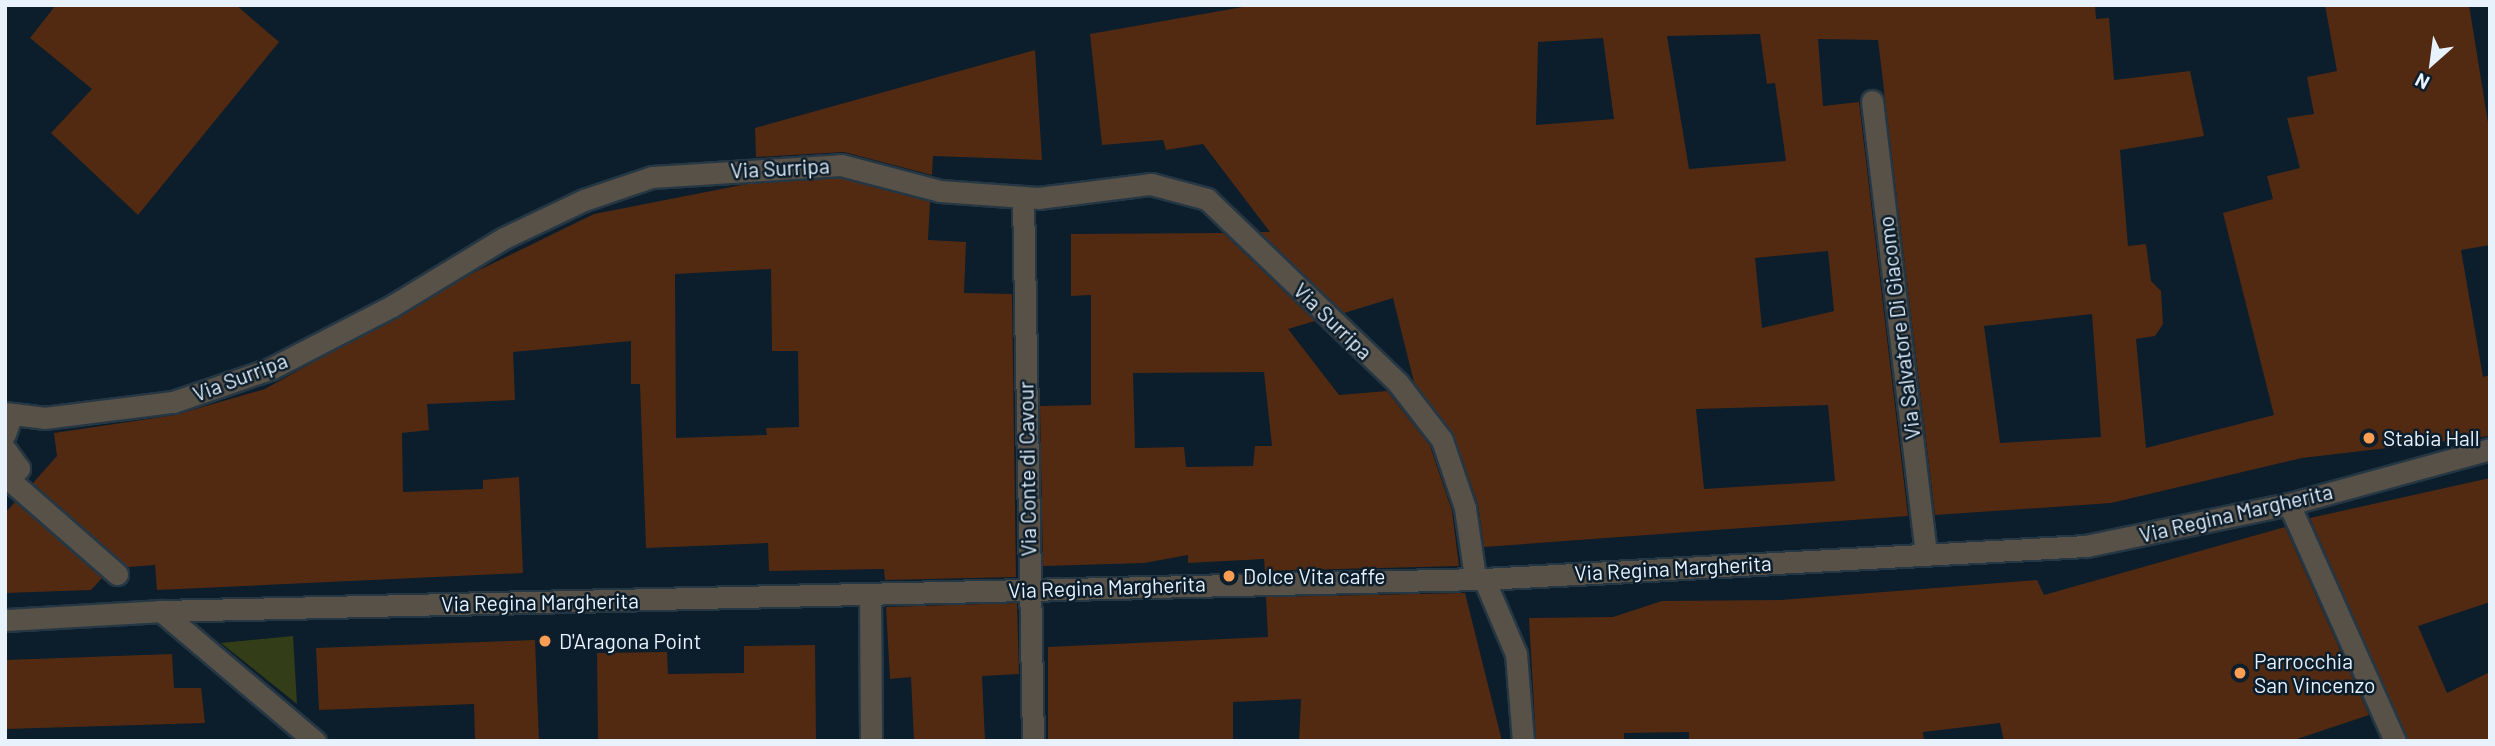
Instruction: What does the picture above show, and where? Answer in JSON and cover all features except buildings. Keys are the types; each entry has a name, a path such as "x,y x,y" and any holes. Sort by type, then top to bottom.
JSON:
{"street":[{"name":"Via Salvatore Di Giacomo","path":"1872,101 1926,555"},
{"name":"Via Surripa","path":"8,421 173,402 270,369 392,306 504,238 584,200 652,177 841,165 940,191 1023,197 1151,184 1207,200 1398,383 1443,440 1465,508 1480,578 1516,654 1523,741"},
{"name":"Via Conte di Cavour","path":"1023,197 1032,741"},
{"path":"5,449 19,468 7,478 117,574"},
{"name":"Via Regina Margherita","path":"5,620 161,611 1480,578 2086,546 2290,504 2490,449"},
{"path":"2290,504 2388,739"},
{"path":"870,594 872,741"},
{"path":"161,611 315,741"}],"green space":[{"path":"293,636 297,704 221,643"}],"place":[{"name":"Stabia Hall","path":"2369,438"},
{"name":"Dolce Vita caffe","path":"1229,576"},
{"name":"D'Aragona Point","path":"545,641"},
{"name":"Parrocchia San Vincenzo","path":"2240,673"}]}
